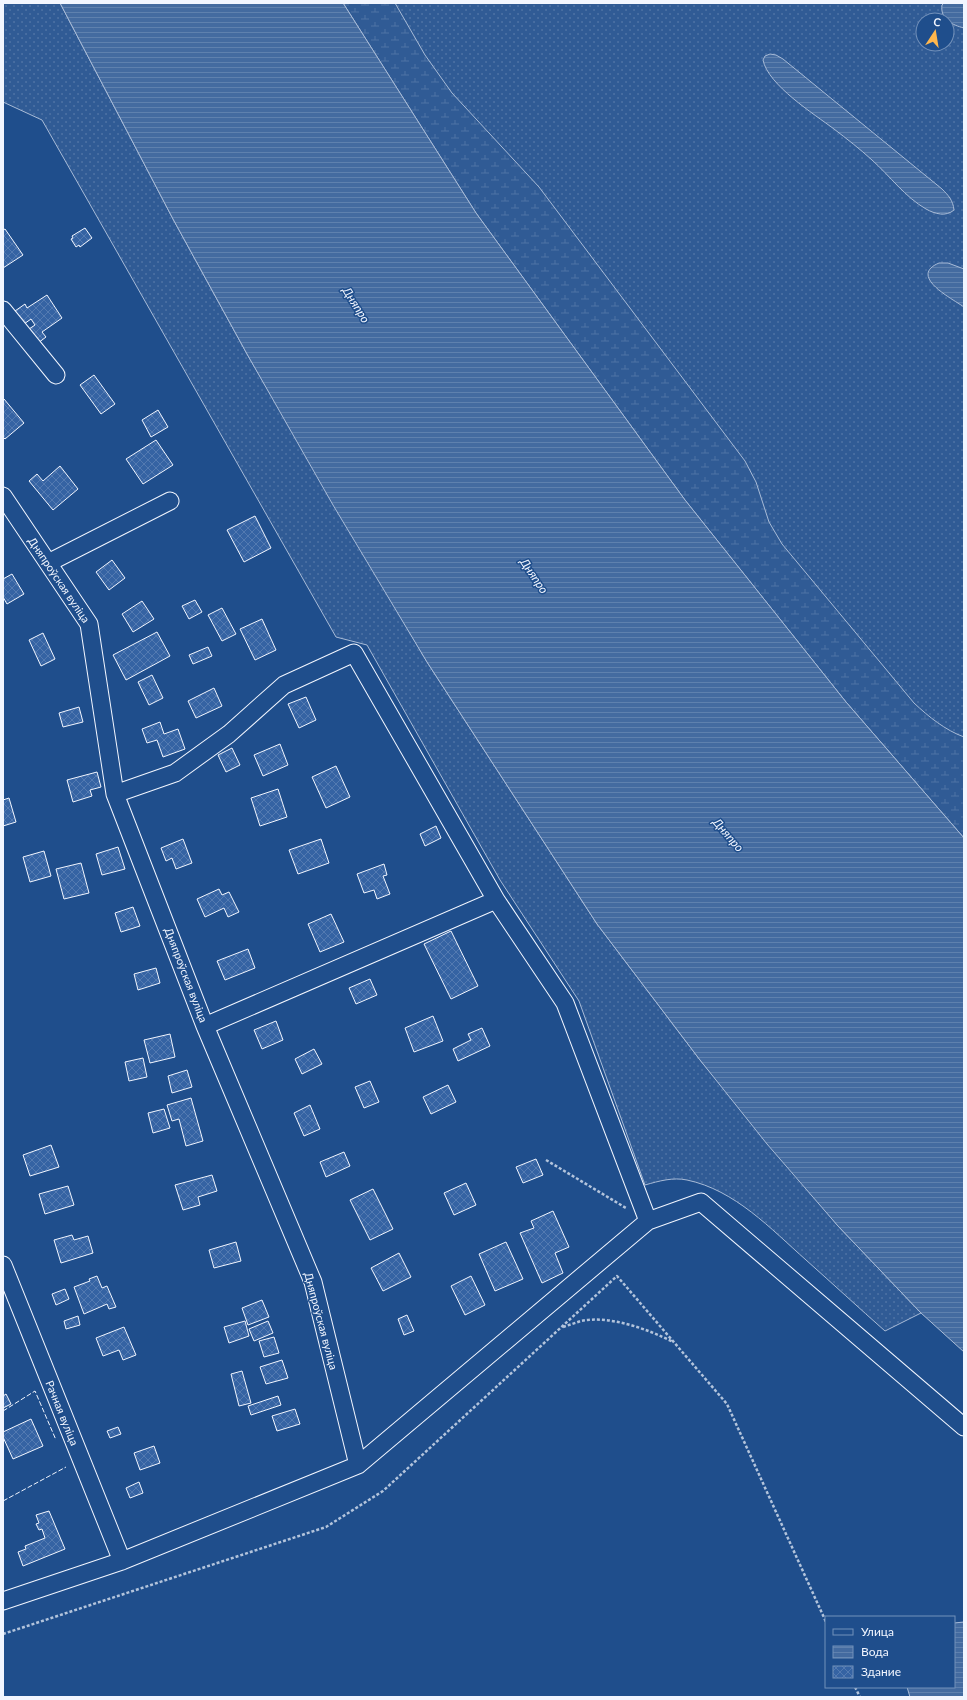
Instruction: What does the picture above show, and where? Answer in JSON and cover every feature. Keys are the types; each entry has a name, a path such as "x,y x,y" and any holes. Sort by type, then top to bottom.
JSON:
{"street":[{"path":"3,310 56,375"},
{"name":"Дняпроўская вуліца","path":"3,496 89,624 115,794 205,1026 313,1282 358,1465"},
{"path":"48,563 170,501"},
{"path":"115,794 175,773 229,734 284,686 354,653 496,900 566,1003 648,1221"},
{"path":"205,1026 496,900"},
{"path":"3,1601 122,1561 358,1465 648,1221 701,1202 964,1427"},
{"name":"Рачная вуліца","path":"3,1265 122,1561"}],"path":[{"path":"546,1160 648,1221"},
{"path":"3,1634 326,1526 383,1491 617,1276 727,1404 825,1620"},
{"path":"560,1328 581,1321 598,1320 613,1322 657,1333 675,1343"},
{"path":"856,1688 860,1697"}],"green space":[{"path":"3,3 60,3 173,219 247,354 427,662 597,924 700,1060 838,1226 921,1313 885,1331 766,1224 721,1192 704,1185 682,1179 671,1179 645,1185 579,1001 500,880 367,645 336,637 42,120 3,102"},
{"path":"343,3 964,3 964,838 846,702 766,604"},
{"path":"343,3 395,3 425,55 452,93 539,187 745,461 756,482 769,522 782,544 914,703 938,723 950,731 964,737 964,838 846,702 685,500 476,213"}],"water":[{"name":"Дняпро","path":"60,3 343,3 476,213 685,500 846,702 964,838 964,1352 921,1313 838,1226 767,1144 700,1060 597,924 427,662 333,505 247,354 173,219"},
{"path":"944,3 964,3 964,28 955,25 955,12 942,12 942,5"},
{"path":"770,54 776,55 783,59 942,189 951,201 954,210 948,214 940,214 929,211 911,199 863,152 782,89 767,70 763,60 765,56"},
{"path":"939,263 948,263 964,269 964,307 942,293 930,280 928,274 931,268"},
{"path":"964,1622 964,1697 910,1697 907,1688 955,1688 955,1623"}],"building":[{"path":"85,228 92,238 80,247 79,245 76,247 71,239 73,238 72,236"},
{"path":"5,229 23,255 3,268 3,230"},
{"path":"47,295 62,318 42,332 46,337 38,343 29,329 35,325 31,319 24,324 15,311 25,304 27,308"},
{"path":"94,375 115,404 101,414 80,385"},
{"path":"4,399 24,423 5,439 3,437"},
{"path":"158,410 168,427 151,437 142,420"},
{"path":"156,440 173,465 143,484 126,459"},
{"path":"60,466 78,489 53,510 29,481 37,474 43,481"},
{"path":"255,516 271,548 244,562 227,530"},
{"path":"112,560 125,578 109,590 96,572"},
{"path":"12,574 24,594 7,604 3,597 3,579"},
{"path":"195,600 202,612 189,619 182,606"},
{"path":"142,601 154,619 133,632 122,614"},
{"path":"222,608 236,634 222,641 208,615"},
{"path":"262,619 276,650 255,660 240,629"},
{"path":"157,632 170,656 126,680 113,655"},
{"path":"43,633 55,659 41,666 29,640"},
{"path":"208,647 212,656 193,664 189,655"},
{"path":"152,675 163,698 149,705 138,682"},
{"path":"214,688 222,706 196,718 188,701"},
{"path":"306,697 316,720 299,728 288,704"},
{"path":"79,707 83,722 63,727 59,713"},
{"path":"160,722 164,734 178,729 185,749 163,757 157,740 147,743 142,729"},
{"path":"280,744 288,765 263,776 254,755"},
{"path":"232,748 240,765 226,772 218,755"},
{"path":"336,766 350,797 326,808 312,777"},
{"path":"97,772 101,787 90,790 92,796 73,802 67,780"},
{"path":"278,789 287,817 260,826 251,798"},
{"path":"9,798 16,822 3,826 3,800"},
{"path":"436,826 441,838 425,846 420,834"},
{"path":"183,839 192,863 176,869 172,858 166,861 161,848"},
{"path":"321,839 329,863 298,874 289,850"},
{"path":"118,847 125,869 102,875 96,854"},
{"path":"44,851 51,876 30,882 23,857"},
{"path":"81,863 89,893 64,899 56,869"},
{"path":"384,864 387,875 383,876 390,894 377,899 374,890 364,893 357,874"},
{"path":"219,889 222,895 229,892 239,912 228,917 224,908 205,917 197,899"},
{"path":"133,907 140,926 121,932 115,913"},
{"path":"331,914 344,942 320,952 308,924"},
{"path":"451,931 478,986 451,999 424,944"},
{"path":"248,949 255,968 225,980 217,961"},
{"path":"156,968 160,983 138,990 134,974"},
{"path":"370,979 377,995 356,1004 349,988"},
{"path":"433,1016 443,1041 414,1052 405,1028"},
{"path":"276,1021 283,1040 262,1049 254,1030"},
{"path":"482,1028 490,1046 458,1061 453,1049 471,1040 468,1034"},
{"path":"170,1034 175,1057 150,1063 144,1040"},
{"path":"314,1049 322,1064 302,1074 295,1059"},
{"path":"143,1058 147,1077 129,1081 125,1062"},
{"path":"187,1070 192,1087 172,1093 168,1076"},
{"path":"370,1081 379,1102 364,1108 355,1087"},
{"path":"448,1085 456,1102 431,1114 423,1097"},
{"path":"191,1098 203,1141 186,1146 179,1119 172,1121 167,1105"},
{"path":"310,1105 320,1129 304,1136 294,1113"},
{"path":"164,1109 170,1128 153,1133 148,1113"},
{"path":"51,1145 59,1167 30,1176 23,1155"},
{"path":"344,1152 350,1166 326,1177 320,1162"},
{"path":"536,1159 543,1175 523,1183 516,1167"},
{"path":"212,1175 217,1191 198,1197 200,1205 183,1210 175,1185"},
{"path":"466,1183 476,1205 454,1215 444,1193"},
{"path":"68,1186 74,1205 45,1214 39,1194"},
{"path":"373,1189 393,1229 370,1240 350,1200"},
{"path":"553,1211 569,1247 555,1253 563,1273 542,1283 520,1233 534,1228 531,1221"},
{"path":"72,1235 74,1240 88,1236 93,1253 61,1263 54,1240"},
{"path":"236,1242 241,1261 214,1268 209,1250"},
{"path":"506,1242 523,1279 495,1291 479,1254"},
{"path":"399,1253 411,1277 383,1291 371,1268"},
{"path":"97,1276 102,1288 107,1286 116,1307 109,1309 107,1304 84,1314 74,1287 90,1281 89,1279"},
{"path":"471,1276 485,1305 465,1315 451,1286"},
{"path":"65,1289 69,1299 56,1305 52,1294"},
{"path":"262,1300 269,1317 248,1325 242,1308"},
{"path":"407,1315 414,1331 404,1335 398,1319"},
{"path":"78,1316 80,1325 66,1329 64,1321"},
{"path":"245,1321 249,1336 229,1343 224,1327"},
{"path":"268,1321 273,1333 254,1341 249,1329"},
{"path":"124,1327 136,1355 123,1360 119,1350 103,1356 96,1338"},
{"path":"274,1337 279,1353 264,1357 259,1341"},
{"path":"282,1360 288,1378 266,1384 260,1367"},
{"path":"242,1371 251,1403 239,1406 231,1374"},
{"path":"6,1394 11,1404 3,1408 3,1396"},
{"path":"278,1396 281,1405 251,1415 248,1406"},
{"path":"295,1409 300,1424 277,1431 272,1416"},
{"path":"31,1419 43,1446 13,1459 3,1437 3,1432"},
{"path":"118,1427 121,1434 110,1438 107,1431"},
{"path":"154,1446 160,1463 140,1470 134,1453"},
{"path":"139,1482 143,1493 130,1498 126,1488"},
{"path":"49,1511 65,1549 23,1566 18,1552 26,1549 25,1546 45,1538 42,1529 39,1530 36,1524 39,1523 36,1515"}],"fence":[{"path":"3,1411 35,1391 56,1440"},
{"path":"3,1501 66,1467"}]}
